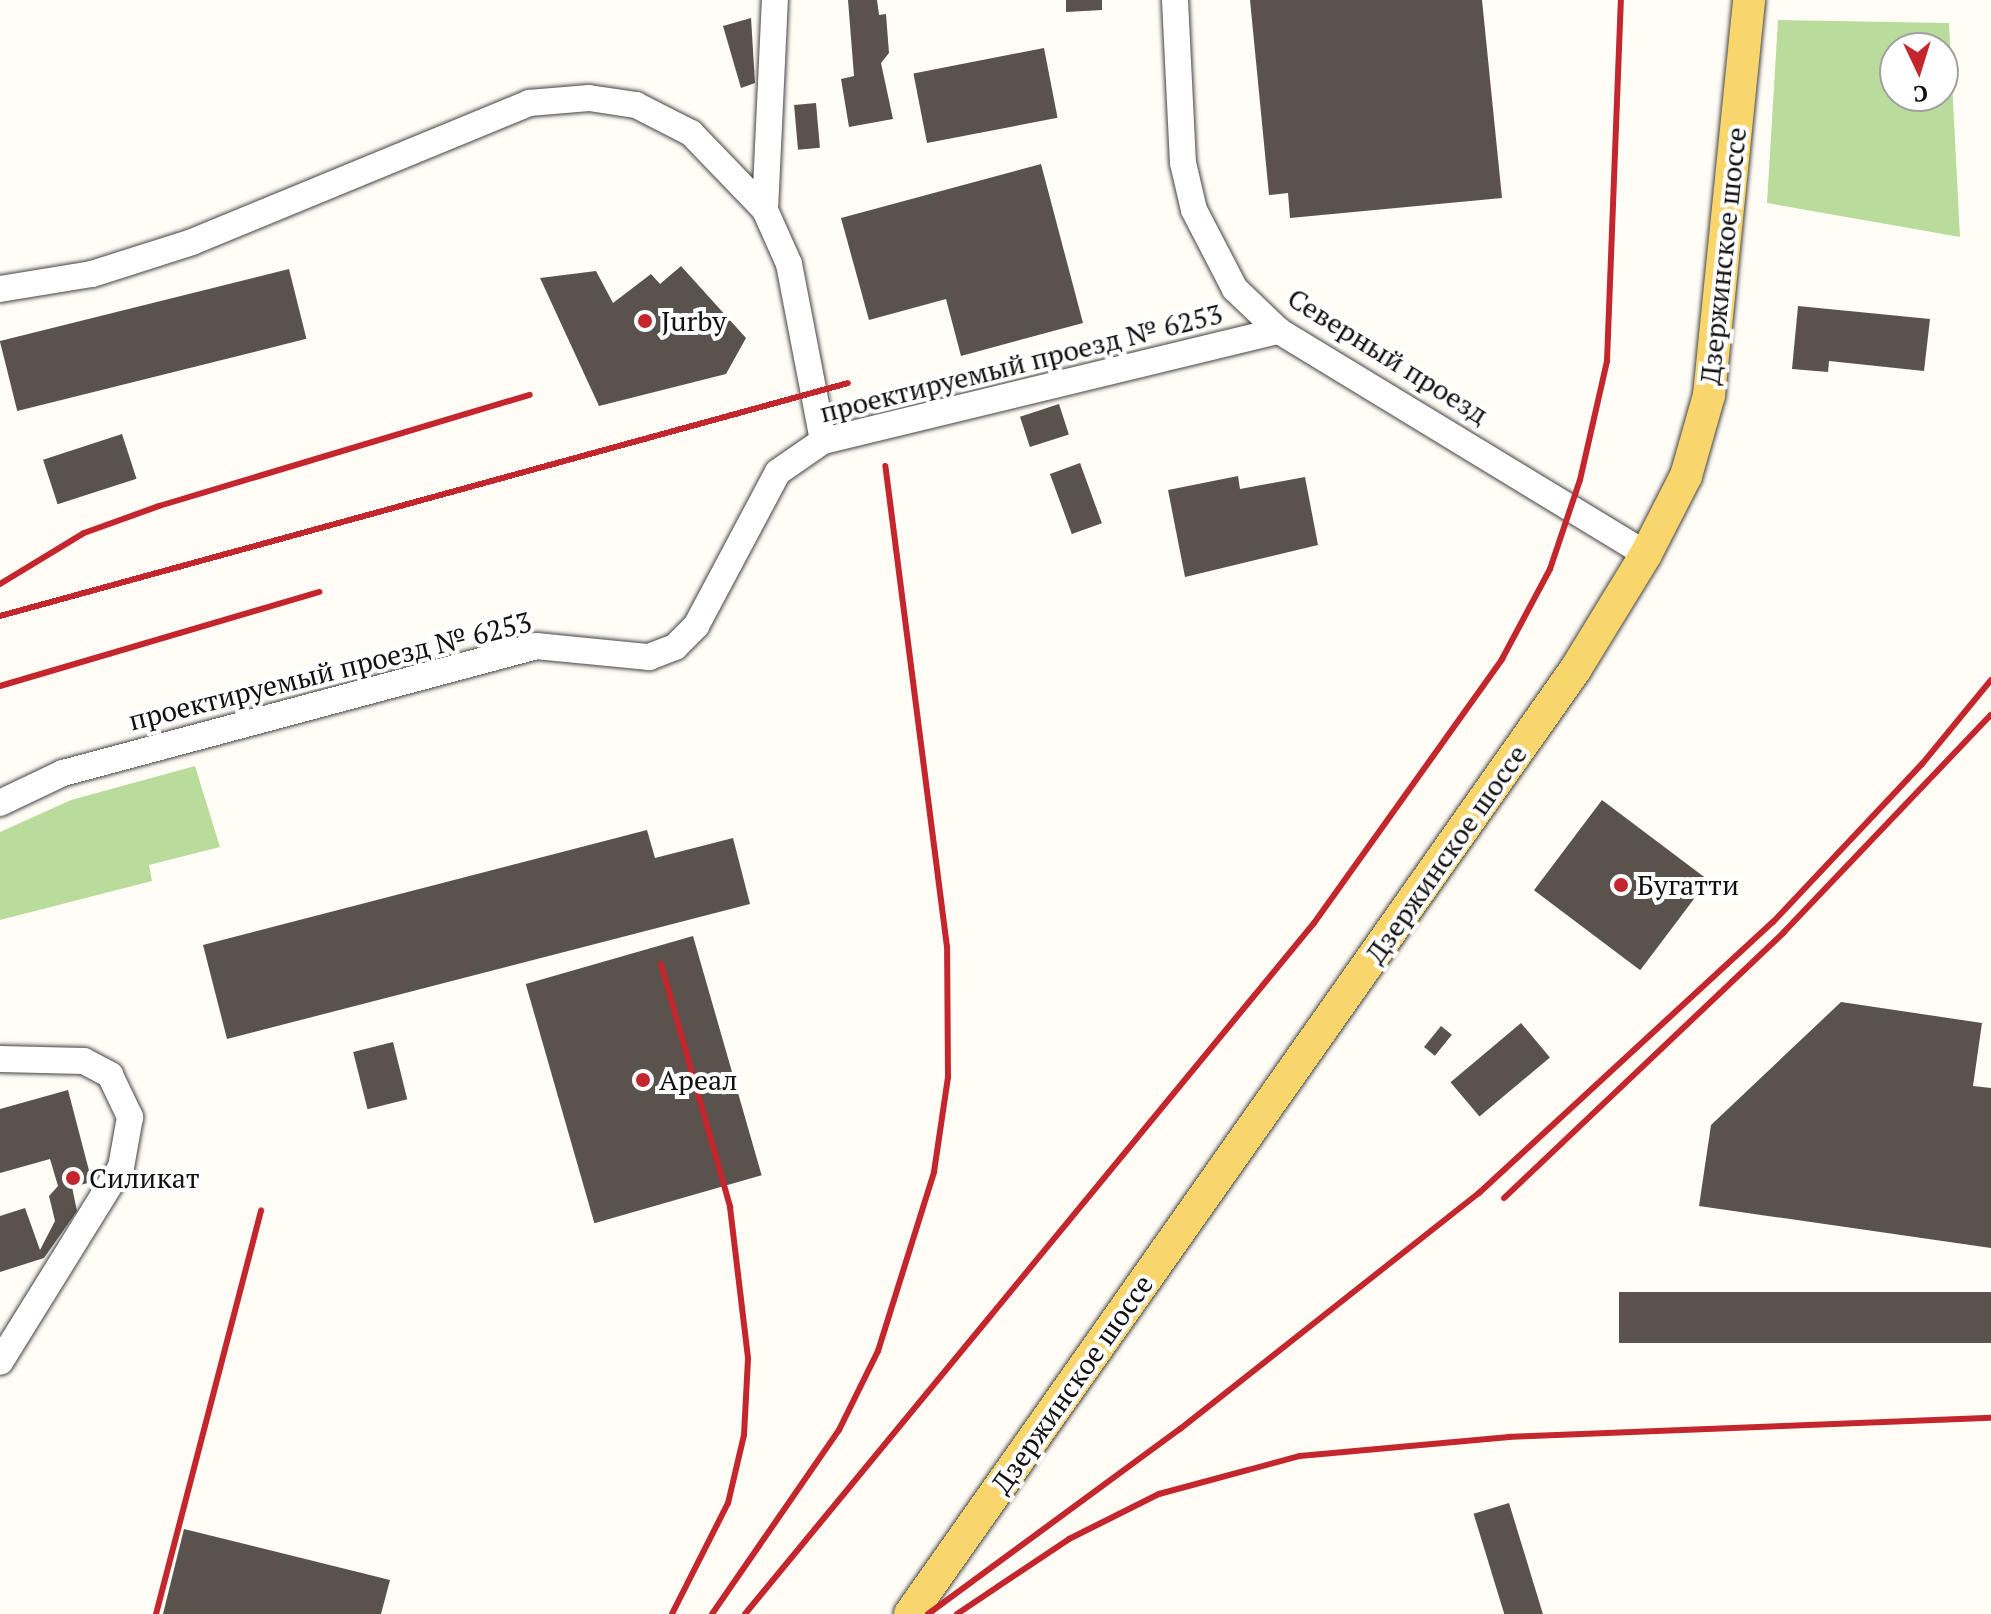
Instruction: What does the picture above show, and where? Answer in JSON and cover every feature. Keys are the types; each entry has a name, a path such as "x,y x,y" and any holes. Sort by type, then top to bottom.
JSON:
{"main road":[{"name":"Дзержинское шоссе","path":"910,1614 1575,670 1646,554 1686,476 1709,395 1749,0"}],"street":[{"path":"765,210 775,0"},
{"name":"Северный проезд","path":"1175,0 1177,115 1194,210 1235,289 1279,331 1646,554"},
{"path":"0,289 92,274 192,242 529,103 589,98 636,105 691,133 765,210 789,264 823,441"},
{"name":"проектируемый проезд № 6253","path":"0,803 63,773 536,646 649,657 675,647 696,626 778,472 823,441 1279,331"},
{"path":"0,1059 84,1061 110,1075 130,1117 121,1167 0,1362"}],"green space":[{"path":"1778,20 1949,23 1949,32 1879,32 1879,112 1954,112 1960,237 1767,203"},
{"path":"195,766 220,847 149,865 152,881 0,920 0,832 71,800"}],"building":[{"path":"848,0 877,0 879,15 886,14 889,53 881,63 893,119 849,127 841,79 854,76"},
{"path":"1066,0 1102,0 1102,10 1066,12"},
{"path":"1250,0 1482,0 1502,198 1290,218 1288,193 1269,195"},
{"path":"751,18 755,83 741,88 723,26"},
{"path":"1044,48 1058,118 927,143 913,73"},
{"path":"816,103 820,148 798,150 794,105"},
{"path":"1041,164 1083,323 961,356 946,299 869,320 841,218"},
{"name":"Jurby","path":"681,266 746,338 726,374 599,406 540,278 596,271 613,303 651,274 660,284"},
{"path":"289,269 306,339 17,411 0,341"},
{"path":"1798,306 1930,319 1924,371 1829,361 1828,372 1792,369"},
{"path":"1059,404 1069,434 1030,447 1020,417"},
{"path":"122,434 137,479 58,504 43,460"},
{"path":"1080,463 1102,523 1072,534 1050,474"},
{"path":"1238,476 1240,489 1305,477 1318,545 1185,577 1168,490"},
{"name":"Бугатти","path":"1602,800 1708,880 1640,970 1534,890"},
{"path":"647,830 655,858 733,838 750,904 227,1039 203,945"},
{"name":"Ареал","path":"693,936 762,1175 594,1223 526,984"},
{"path":"1841,1002 1982,1023 1973,1086 1991,1088 1991,1248 1699,1206 1711,1125"},
{"path":"1521,1023 1550,1057 1479,1117 1451,1082"},
{"path":"1441,1026 1452,1035 1435,1056 1424,1047"},
{"path":"393,1042 407,1099 367,1109 353,1052"},
{"name":"Силикат","path":"68,1090 92,1182 72,1187 77,1211 44,1258 0,1272 0,1216 25,1208 40,1250 55,1221 49,1196 58,1186 50,1159 0,1173 0,1109"},
{"path":"1619,1292 1991,1292 1991,1343 1619,1343"},
{"path":"1509,1503 1543,1614 1504,1614 1474,1514"},
{"path":"184,1529 390,1580 381,1614 163,1614"}],"railway":[{"path":"745,1614 1314,923 1502,659 1550,569 1580,480 1607,361 1621,0"},
{"path":"0,616 848,383"},
{"path":"0,584 84,533 159,506 530,395"},
{"path":"712,1614 839,1430 878,1351 934,1172 948,1077 947,947 885,466"},
{"path":"0,686 319,592"},
{"path":"928,1614 1180,1429 1479,1193 1773,922 1922,764 1991,680"},
{"path":"1504,1198 1784,932 1991,715"},
{"path":"661,964 730,1207 748,1359 744,1435 728,1503 672,1614"},
{"path":"156,1614 261,1210"},
{"path":"957,1614 1069,1539 1159,1494 1300,1456 1509,1437 1991,1418"}],"place":[{"name":"Jurby","path":"645,321"},
{"name":"Бугатти","path":"1621,885"},
{"name":"Ареал","path":"643,1080"},
{"name":"Силикат","path":"73,1178"}]}
